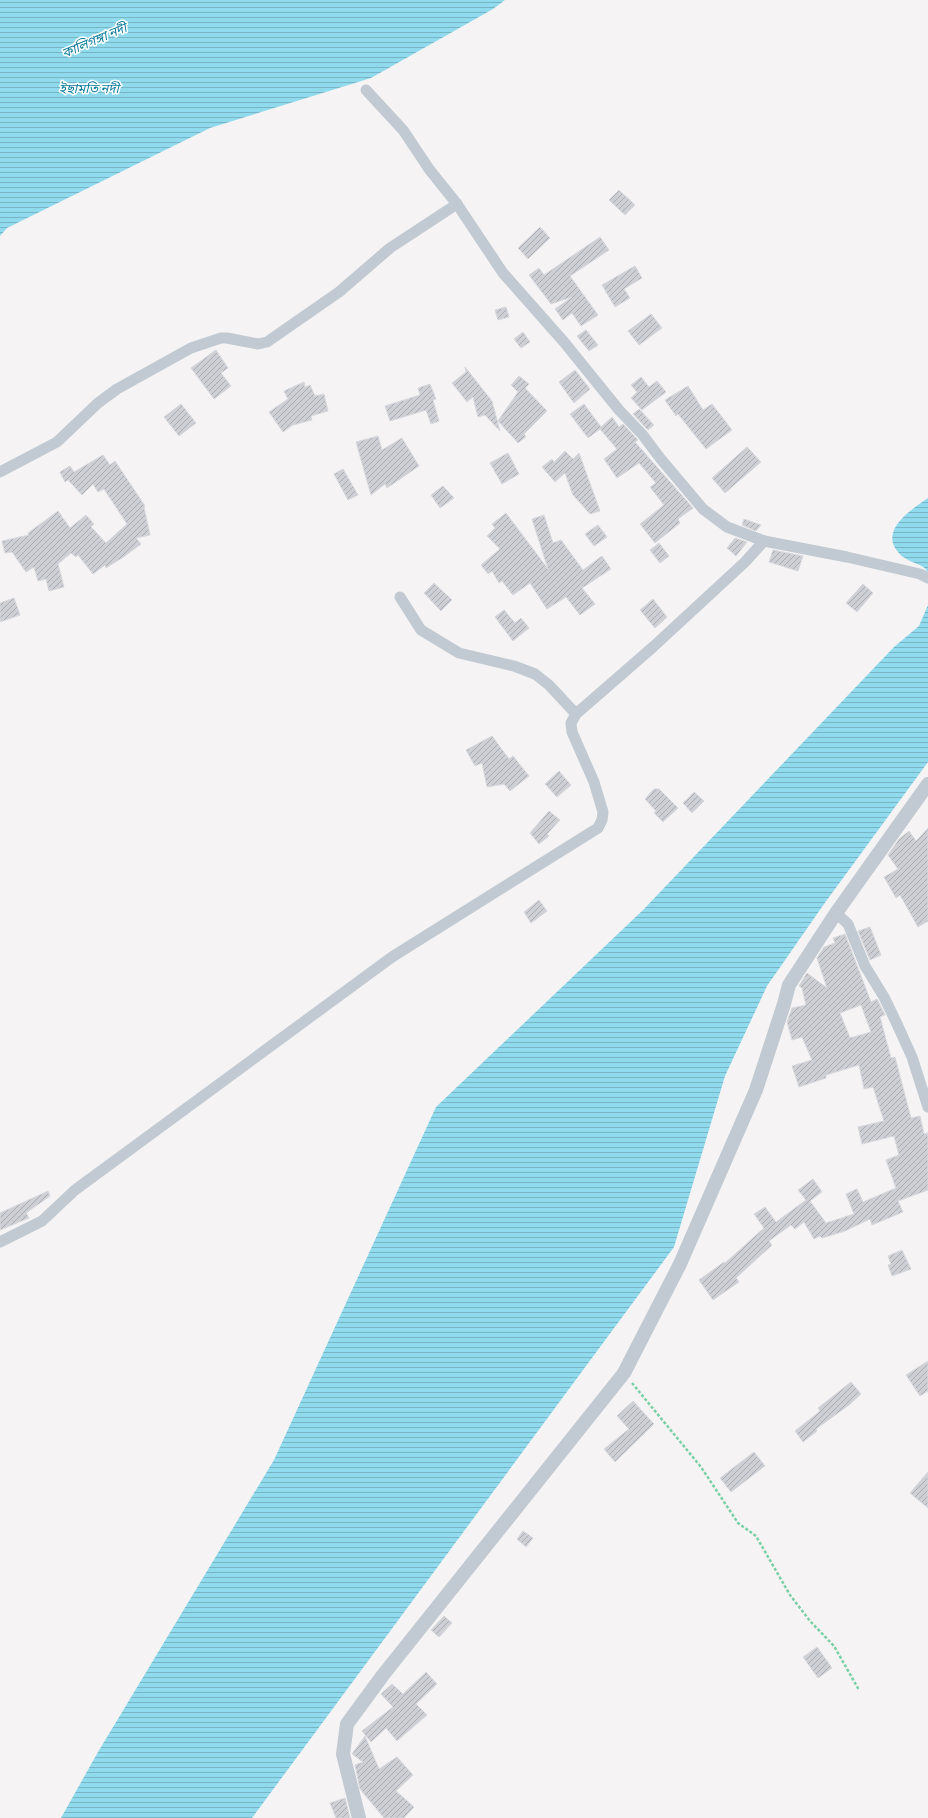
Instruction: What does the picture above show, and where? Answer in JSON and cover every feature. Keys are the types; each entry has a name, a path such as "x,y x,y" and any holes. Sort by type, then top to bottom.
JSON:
{"street":[{"path":"366,90 403,130 429,169 457,204 503,273 564,342 703,509 727,527 764,541 847,557 924,576"},
{"path":"0,472 57,442 98,403 117,389 191,348 222,338 258,344 267,342 339,292 390,248 457,204"},
{"path":"0,1242 42,1221 75,1190 392,957 598,828 602,820 603,812 594,782 572,732 571,723 576,714 653,647 745,562 764,541"},
{"path":"400,597 421,630 459,653 514,666 535,674 549,685 576,714"},
{"path":"359,1818 343,1754 347,1724 383,1675 624,1373 680,1264 752,1097 784,1004 789,985 836,913 928,784"},
{"path":"836,913 848,924 866,966 884,997 897,1024 912,1057 928,1107"}],"path":[{"path":"624,1373 702,1467 738,1523 756,1536 790,1595 810,1621 834,1646 859,1690"}],"water":[{"name":"ইছামতি নদী","path":"0,0 505,0 493,9 371,78 210,128 7,228 0,236"},
{"path":"928,498 928,572 920,565 908,560 898,552 893,544 892,536 895,528 906,514"},
{"path":"928,605 928,762 824,904 767,986 725,1076 674,1247 252,1818 61,1818 98,1752 274,1460 436,1107 643,910 894,647 919,626"}],"building":[{"path":"619,190 635,205 625,215 609,200"},
{"path":"540,227 550,238 528,259 518,248"},
{"path":"600,237 609,250 570,276 598,315 581,326 572,313 563,320 555,309 572,297 551,304 529,275 539,268 544,275"},
{"path":"635,266 642,278 624,289 630,298 615,307 602,285"},
{"path":"506,307 509,317 498,320 495,310"},
{"path":"651,314 662,328 639,345 628,331"},
{"path":"586,330 598,345 589,351 577,336"},
{"path":"523,332 530,342 521,348 514,339"},
{"path":"216,350 228,368 221,373 231,386 214,399 191,368"},
{"path":"465,367 492,401 500,431 485,415 478,417 473,397 467,402 452,383 466,372"},
{"path":"575,370 590,389 574,403 559,382"},
{"path":"519,376 529,384 525,388 547,411 524,434 526,437 518,443 498,421 518,392 511,385"},
{"path":"641,377 649,387 657,381 666,392 642,410 631,398 637,392 631,385"},
{"path":"304,382 305,387 310,385 315,396 324,394 328,411 311,416 312,420 293,425 283,432 269,412 288,399 284,391"},
{"path":"430,384 436,399 433,400 439,421 431,424 426,410 390,421 385,406 420,395 418,388"},
{"path":"688,386 703,410 712,404 732,430 706,449 678,414 676,416 665,400"},
{"path":"181,404 196,423 179,436 164,417"},
{"path":"584,404 601,427 612,417 619,427 623,424 638,440 635,442 693,508 678,519 680,523 655,543 640,524 664,505 650,487 656,483 639,463 617,478 604,459 617,449 600,429 588,438 570,414"},
{"path":"639,409 654,425 648,430 633,414"},
{"path":"378,436 382,450 402,438 419,466 387,488 385,484 371,495 356,442"},
{"path":"747,447 761,462 725,493 712,478"},
{"path":"565,451 573,459 579,453 600,511 590,514 573,495 565,473 555,482 542,467 552,459 554,462"},
{"path":"508,453 519,474 502,484 490,463"},
{"path":"103,455 110,465 115,461 145,506 150,535 136,538 141,544 106,568 105,565 93,574 78,555 76,557 71,553 58,564 64,587 49,591 46,579 38,581 34,567 26,572 12,552 5,553 2,541 29,535 28,533 58,511 70,528 86,515 94,524 91,527 106,543 127,524 104,489 98,492 93,484 82,495 68,480 65,482 60,472 70,466 74,472"},
{"path":"343,469 358,495 348,500 334,474"},
{"path":"443,486 454,498 440,508 431,495"},
{"path":"506,513 548,569 532,519 544,515 553,543 561,540 583,570 602,556 611,569 582,588 595,604 580,615 566,597 547,609 530,583 513,595 502,581 499,583 492,571 488,574 481,565 500,549 487,536 495,528 492,524"},
{"path":"744,519 761,525 756,531 742,525"},
{"path":"598,525 607,537 594,546 585,534"},
{"path":"735,538 747,542 736,556 727,548"},
{"path":"659,543 669,556 660,563 650,550"},
{"path":"773,550 803,556 798,571 769,562"},
{"path":"434,583 452,600 441,611 424,593"},
{"path":"863,584 873,593 857,612 846,603"},
{"path":"14,598 20,615 0,622 0,603"},
{"path":"653,599 667,617 655,628 640,610"},
{"path":"504,610 515,623 521,618 529,628 513,641 495,617"},
{"path":"492,736 509,759 513,756 529,776 510,791 504,784 487,787 482,763 475,766 466,750"},
{"path":"559,771 571,785 557,797 545,784"},
{"path":"654,789 659,789 678,808 663,822 654,813 656,811 645,799"},
{"path":"694,792 704,801 692,813 683,803"},
{"path":"549,811 560,820 547,834 549,836 539,844 530,833"},
{"path":"928,828 928,921 918,927 900,895 896,898 884,877 898,869 888,855 899,839 909,831 916,841"},
{"path":"539,900 547,911 531,923 524,912"},
{"path":"870,927 881,955 870,960 858,931"},
{"path":"845,934 871,1002 877,999 885,1015 880,1017 891,1058 895,1057 911,1118 920,1116 924,1134 928,1133 928,1190 898,1201 903,1212 872,1225 870,1219 845,1231 822,1238 820,1236 814,1239 804,1222 795,1229 791,1225 769,1241 772,1245 736,1278 739,1282 713,1300 699,1280 724,1262 725,1263 764,1228 754,1214 765,1207 776,1222 806,1200 798,1190 813,1179 822,1192 810,1201 826,1223 854,1214 846,1194 857,1189 863,1202 896,1188 886,1160 899,1155 894,1136 862,1144 858,1127 884,1121 873,1087 864,1089 859,1065 826,1075 826,1078 799,1087 792,1066 812,1060 802,1037 792,1040 787,1022 792,1008 806,1005 802,988 799,986 807,973 827,988 817,958 824,947 835,943 833,938","holes":["861,1005 871,1032 850,1038 840,1013"]},
{"path":"48,1191 50,1196 26,1213 29,1218 0,1230 0,1213"},
{"path":"902,1250 911,1269 892,1276 888,1265 891,1264 888,1256"},
{"path":"928,1361 928,1391 920,1396 906,1375"},
{"path":"851,1382 861,1394 849,1405 816,1429 817,1431 803,1442 795,1431 820,1411 818,1408"},
{"path":"633,1401 654,1424 615,1462 604,1449 629,1429 617,1416"},
{"path":"754,1452 765,1466 731,1492 720,1478"},
{"path":"928,1472 928,1508 910,1493"},
{"path":"523,1531 533,1538 526,1547 517,1539"},
{"path":"444,1616 452,1623 439,1637 431,1630"},
{"path":"817,1647 832,1668 818,1678 803,1657"},
{"path":"426,1672 437,1684 416,1704 427,1715 397,1741 386,1728 371,1742 362,1731 393,1707 381,1694 392,1684 403,1694"},
{"path":"365,1736 379,1769 397,1757 413,1775 396,1791 414,1807 404,1818 384,1818 360,1789 355,1765 363,1762 352,1754"},
{"path":"345,1798 350,1818 336,1818 330,1803"}],"water label":[{"name":"কালিগঙ্গা নদী","path":"94,40"}]}
